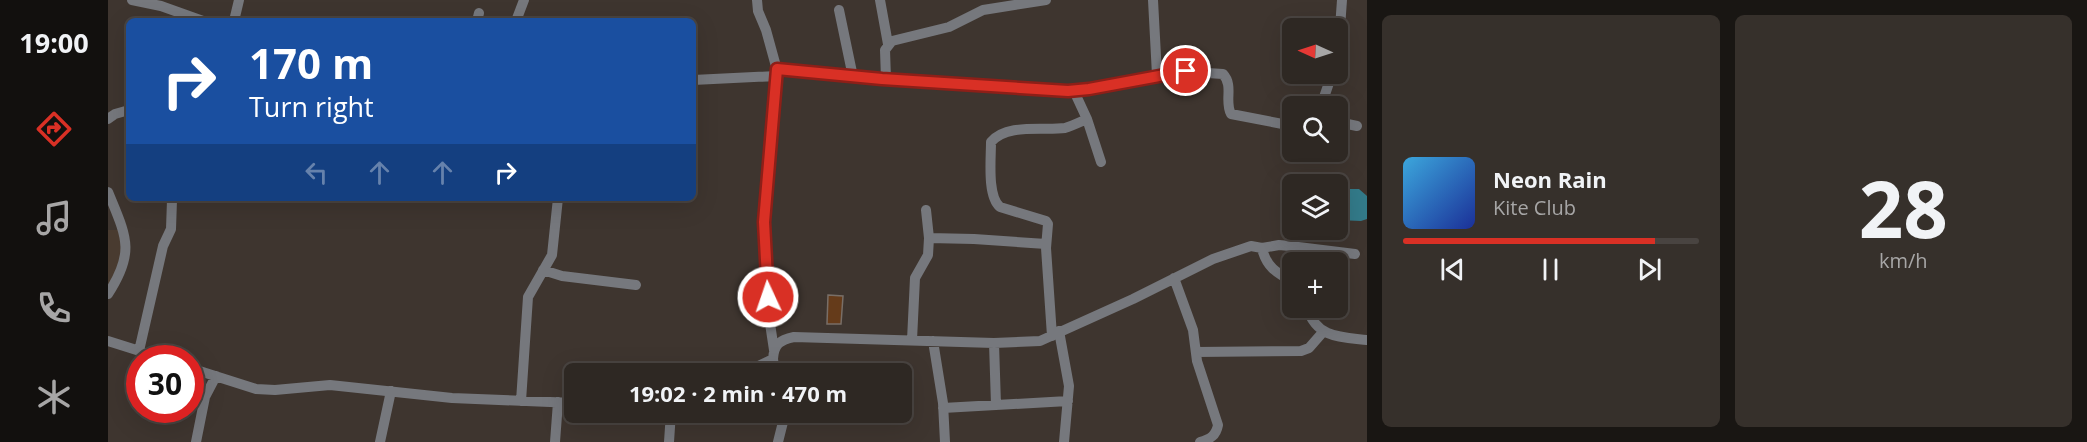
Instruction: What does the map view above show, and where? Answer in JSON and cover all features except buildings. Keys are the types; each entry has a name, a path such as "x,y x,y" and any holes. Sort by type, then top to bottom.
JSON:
{"street":[{"path":"132,0 161,6 195,18"},
{"path":"235,18 239,0"},
{"path":"517,18 524,0"},
{"path":"757,0 758,11 766,30 777,73 764,222 774,363"},
{"path":"880,0 888,45"},
{"path":"886,79 885,50 892,41 949,27 983,10 1040,0"},
{"path":"1153,0 1156,75"},
{"path":"1341,18 1342,0"},
{"path":"839,10 853,76"},
{"path":"696,80 777,73 1074,91 1186,71 1223,75 1228,83 1228,109 1231,114 1282,124"},
{"path":"1074,91 1087,119 1101,162"},
{"path":"108,119 126,111"},
{"path":"1064,442 1069,378 1056,333 1046,244 1048,224 1046,221 1000,207 993,199 991,142 995,137 1017,130 1067,127 1087,119"},
{"path":"1348,124 1357,126"},
{"path":"108,192 123,230 126,257 117,280 108,294"},
{"path":"140,345 163,246 171,229 172,201"},
{"path":"521,401 528,297 552,255 558,201"},
{"path":"912,340 915,278 918,270 927,260 929,238 926,210"},
{"path":"929,238 974,238 1046,244"},
{"path":"760,363 773,355 783,339 794,337 994,343 1040,341 1222,255 1251,246 1262,248 1290,246 1355,254"},
{"path":"1262,248 1268,265 1282,276"},
{"path":"543,270 562,276 636,285"},
{"path":"1174,278 1193,330 1199,367 1218,424 1214,440 1200,442"},
{"path":"1310,318 1323,332 1340,338 1367,340"},
{"path":"1196,352 1301,351 1309,348 1323,332"},
{"path":"108,341 126,347"},
{"path":"933,341 943,408 945,442"},
{"path":"994,343 996,405"},
{"path":"204,372 266,390 330,385 452,398 564,402"},
{"path":"196,442 205,397 216,376"},
{"path":"380,442 391,391"},
{"path":"943,408 1068,401"},
{"path":"555,442 558,402"},
{"path":"669,442 670,423"},
{"path":"778,442 783,423"}],"shaded area":[{"path":"108,230 119,230 124,247 122,263 108,290"}],"water":[{"path":"1348,189 1359,189 1367,196 1367,219 1348,220"}],"route":[{"path":"768,297 764,222 777,69 882,79 1068,91 1080,91 1176,71 1186,71"}]}
